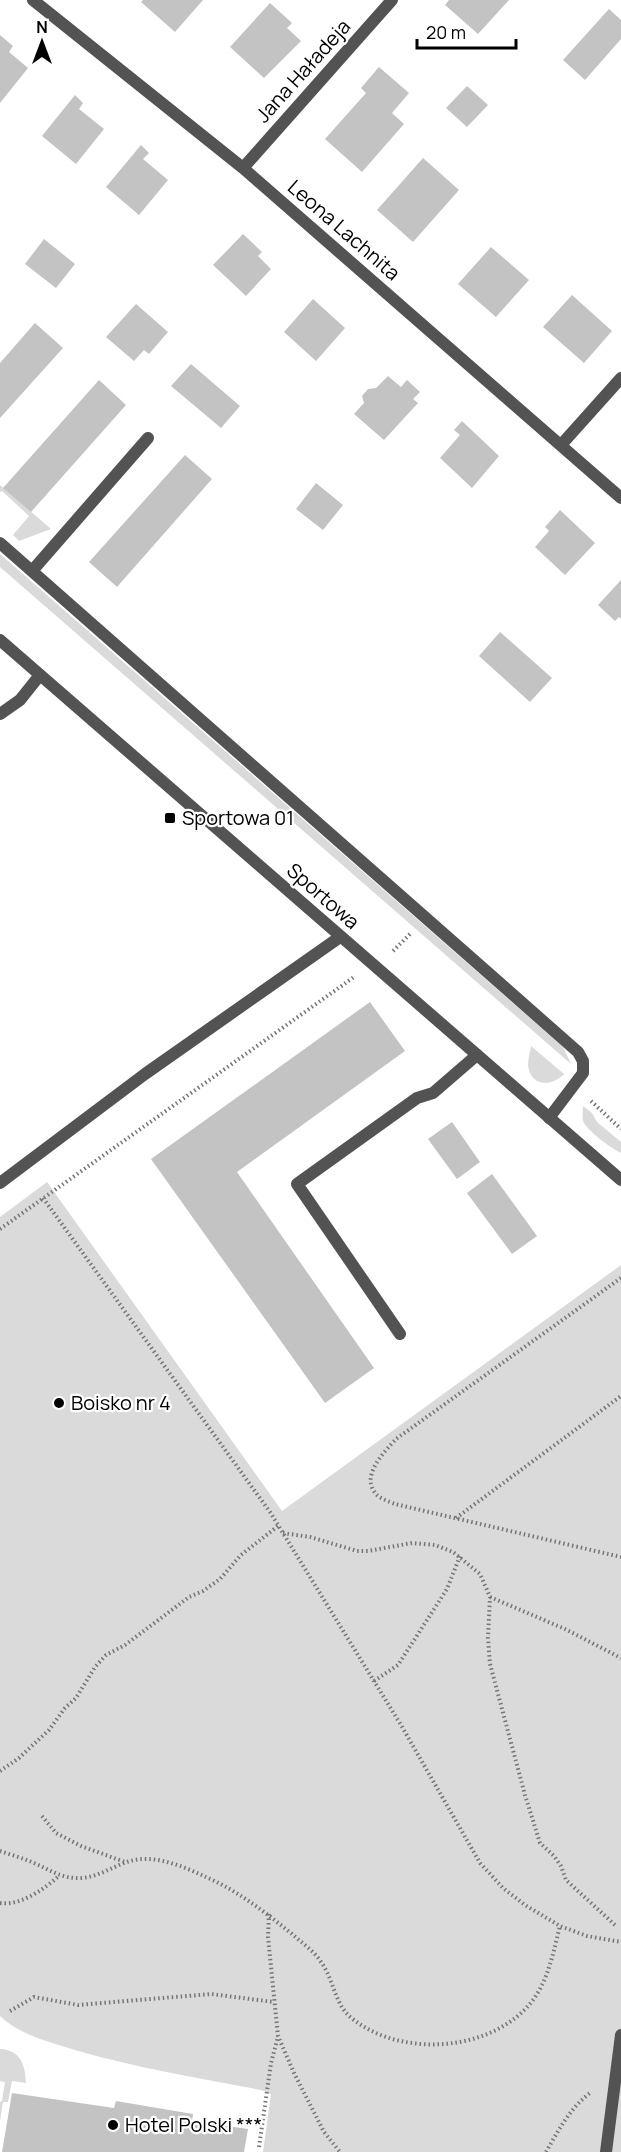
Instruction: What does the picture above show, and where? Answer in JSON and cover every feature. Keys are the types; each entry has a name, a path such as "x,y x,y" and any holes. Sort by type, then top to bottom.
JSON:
{"street":[{"name":"Leona Lachnita","path":"33,0 243,168 621,498"},
{"name":"Jana Haładeja","path":"243,168 392,0"},
{"path":"561,446 621,378"},
{"path":"32,571 148,438"},
{"path":"0,543 578,1052 583,1061 583,1073 549,1118"},
{"name":"Sportowa","path":"0,640 621,1180"},
{"path":"0,714 20,700 40,675"},
{"path":"0,1183 145,1074 340,937"},
{"path":"400,1334 297,1184 417,1098 433,1093 477,1055"},
{"path":"606,2152 621,2035"}],"path":[{"path":"390,954 410,934"},
{"path":"0,1229 357,975"},
{"path":"43,1198 283,1533 374,1681 480,1863 503,1888 525,1905 560,1926 587,1936 621,1942"},
{"path":"621,1278 396,1439 382,1454 373,1470 371,1482 377,1495 395,1504 621,1557"},
{"path":"455,1518 621,1396"},
{"path":"0,1771 19,1758 49,1730 65,1708 76,1698 95,1667 106,1655 125,1645 189,1597 203,1592 220,1579 241,1555 278,1526"},
{"path":"283,1533 310,1537 357,1551 368,1551 399,1544 422,1543 445,1548 460,1556 480,1574 490,1597 488,1638 490,1664 540,1843 558,1861 566,1880 615,1925"},
{"path":"374,1681 398,1665 447,1589 460,1556"},
{"path":"490,1597 565,1629 621,1658"},
{"path":"42,1816 56,1833 81,1846 125,1862"},
{"path":"0,1851 59,1875 82,1878 98,1875 125,1862 153,1859 208,1878 241,1895 269,1914 321,1961 340,2005 352,2019 372,2032 395,2040 425,2044 449,2043 474,2038 514,2018 528,2006 540,1990 560,1926"},
{"path":"0,1903 21,1900 45,1888 59,1875"},
{"path":"269,1914 268,1937 278,2036 324,2132 340,2152"},
{"path":"10,2011 34,1997 78,2005 211,1994 274,2002"},
{"path":"259,2147 271,2063 278,2036"},
{"path":"546,2152 579,2101 594,2090"}],"shaded area":[{"path":"0,485 51,529 19,541 13,535 29,516 2,491 0,492"},
{"path":"0,554 563,1047 571,1064 0,567"},
{"path":"531,1046 564,1074 548,1083 542,1083 533,1078 528,1065"},
{"path":"583,1106 592,1113 597,1122 621,1142 621,1153 589,1130 583,1119"},
{"path":"47,1182 282,1511 621,1265 621,2152 263,2152 271,2094 75,2050 26,2033 0,2016 0,1217"},
{"path":"0,2049 17,2055 23,2065 26,2083 12,2081 8,2102 3,2102 0,2121 0,2102 5,2082 0,2081"}],"building":[{"path":"143,0 203,0 175,32 141,2"},
{"path":"449,0 509,0 478,34 445,5"},
{"path":"270,3 292,23 287,28 301,41 264,78 230,47"},
{"path":"609,9 621,20 621,39 585,80 563,60"},
{"path":"0,35 13,46 9,52 28,68 0,103"},
{"path":"379,67 409,93 392,113 404,124 362,172 325,139 366,93 361,88"},
{"path":"467,86 488,105 467,127 446,108"},
{"path":"75,95 83,103 79,109 104,129 76,164 42,136"},
{"path":"141,145 149,153 143,159 168,180 139,215 106,187"},
{"path":"423,158 459,190 413,242 377,210"},
{"path":"243,234 262,252 258,256 271,269 246,296 213,265"},
{"path":"44,239 75,264 56,288 25,264"},
{"path":"491,247 529,280 496,317 458,284"},
{"path":"572,295 612,331 584,363 543,327"},
{"path":"313,299 345,328 316,361 284,332"},
{"path":"136,304 168,332 149,354 144,350 134,361 106,337"},
{"path":"35,323 63,348 0,418 0,363"},
{"path":"191,364 240,406 221,428 171,386"},
{"path":"388,376 401,387 407,380 420,392 413,399 418,403 384,440 354,414 364,403 362,396 368,389 376,388"},
{"path":"99,380 126,405 31,512 3,488"},
{"path":"462,421 499,456 472,488 440,458 460,435 454,430"},
{"path":"185,455 212,479 117,587 89,562"},
{"path":"316,483 343,505 323,530 296,509"},
{"path":"560,510 595,543 565,575 535,547 549,531 545,527"},
{"path":"621,580 621,619 619,617 615,621 598,605"},
{"path":"500,632 552,678 530,702 479,656"},
{"path":"370,1002 405,1051 237,1172 374,1368 325,1403 151,1159"},
{"path":"452,1122 480,1162 457,1179 428,1139"},
{"path":"492,1174 537,1236 512,1254 467,1193"},
{"name":"Hotel Polski ***","path":"12,2093 114,2108 116,2101 193,2114 192,2121 248,2129 244,2152 2,2152"}],"place":[{"name":"Sportowa 01","path":"170,818"},
{"name":"Boisko nr 4","path":"59,1403"},
{"name":"Hotel Polski ***","path":"113,2125"}]}
